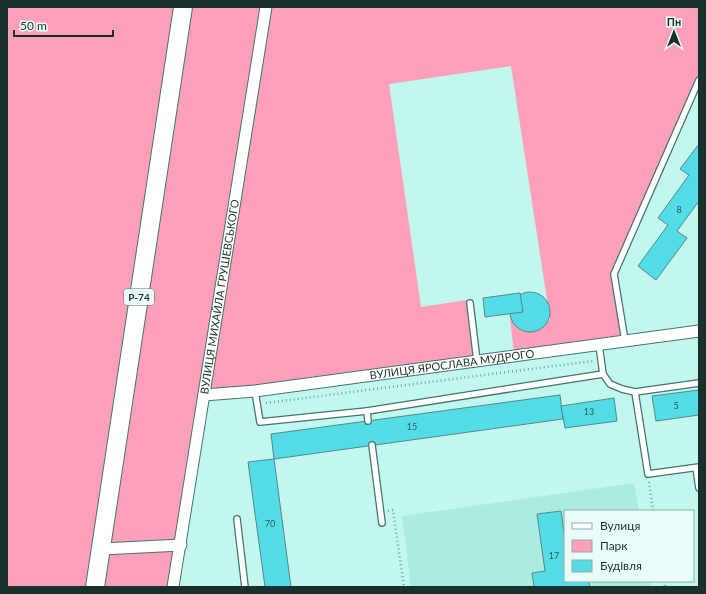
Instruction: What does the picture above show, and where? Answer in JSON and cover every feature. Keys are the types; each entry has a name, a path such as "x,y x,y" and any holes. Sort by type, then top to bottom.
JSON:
{"main road":[{"name":"Р-74","path":"95,587 102,549 183,7"}],"street":[{"name":"ВУЛИЦЯ МИХАЙЛА ГРУШЕВСЬКОГО","path":"174,587 266,7"},
{"name":"ВУЛИЦЯ ЯРОСЛАВА МУДРОГО","path":"204,395 255,391 699,331"},
{"path":"102,549 181,545"}],"lane":[{"path":"625,341 614,274 699,80"},
{"path":"470,303 477,361"},
{"path":"599,345 603,374 610,384 622,390 635,392 699,383"},
{"path":"255,391 260,422 367,411 603,374"},
{"path":"635,392 648,474 697,468 699,488"},
{"path":"367,411 368,421"},
{"path":"372,445 382,523"},
{"path":"237,519 246,587"}],"path":[{"path":"258,404 601,360"},
{"path":"648,474 654,510"},
{"path":"380,512 394,510 404,587"}],"shaded area":[{"path":"634,483 639,510 564,510 564,582 650,582 651,587 411,587 402,516"}],"green space":[{"path":"7,7 699,7 699,80 614,274 625,341 514,356 510,317 519,329 529,331 536,331 540,329 550,319 511,66 389,84 421,307 467,300 477,361 205,395 173,587 7,587"}],"building":[{"path":"699,144 699,201 677,231 687,238 656,280 638,266 668,225 658,218 689,175 680,169"},
{"path":"534,292 541,295 547,301 550,312 549,320 541,329 534,332 526,332 519,329 511,320 510,308 513,301 522,293"},
{"path":"520,293 523,312 485,317 483,298"},
{"path":"699,390 699,415 656,421 652,396"},
{"path":"560,395 563,419 274,459 271,434"},
{"path":"614,398 617,421 565,428 561,406"},
{"path":"274,459 291,587 265,587 248,462"},
{"path":"561,511 564,533 564,582 589,582 590,587 534,587 532,573 545,571 537,514"}]}
